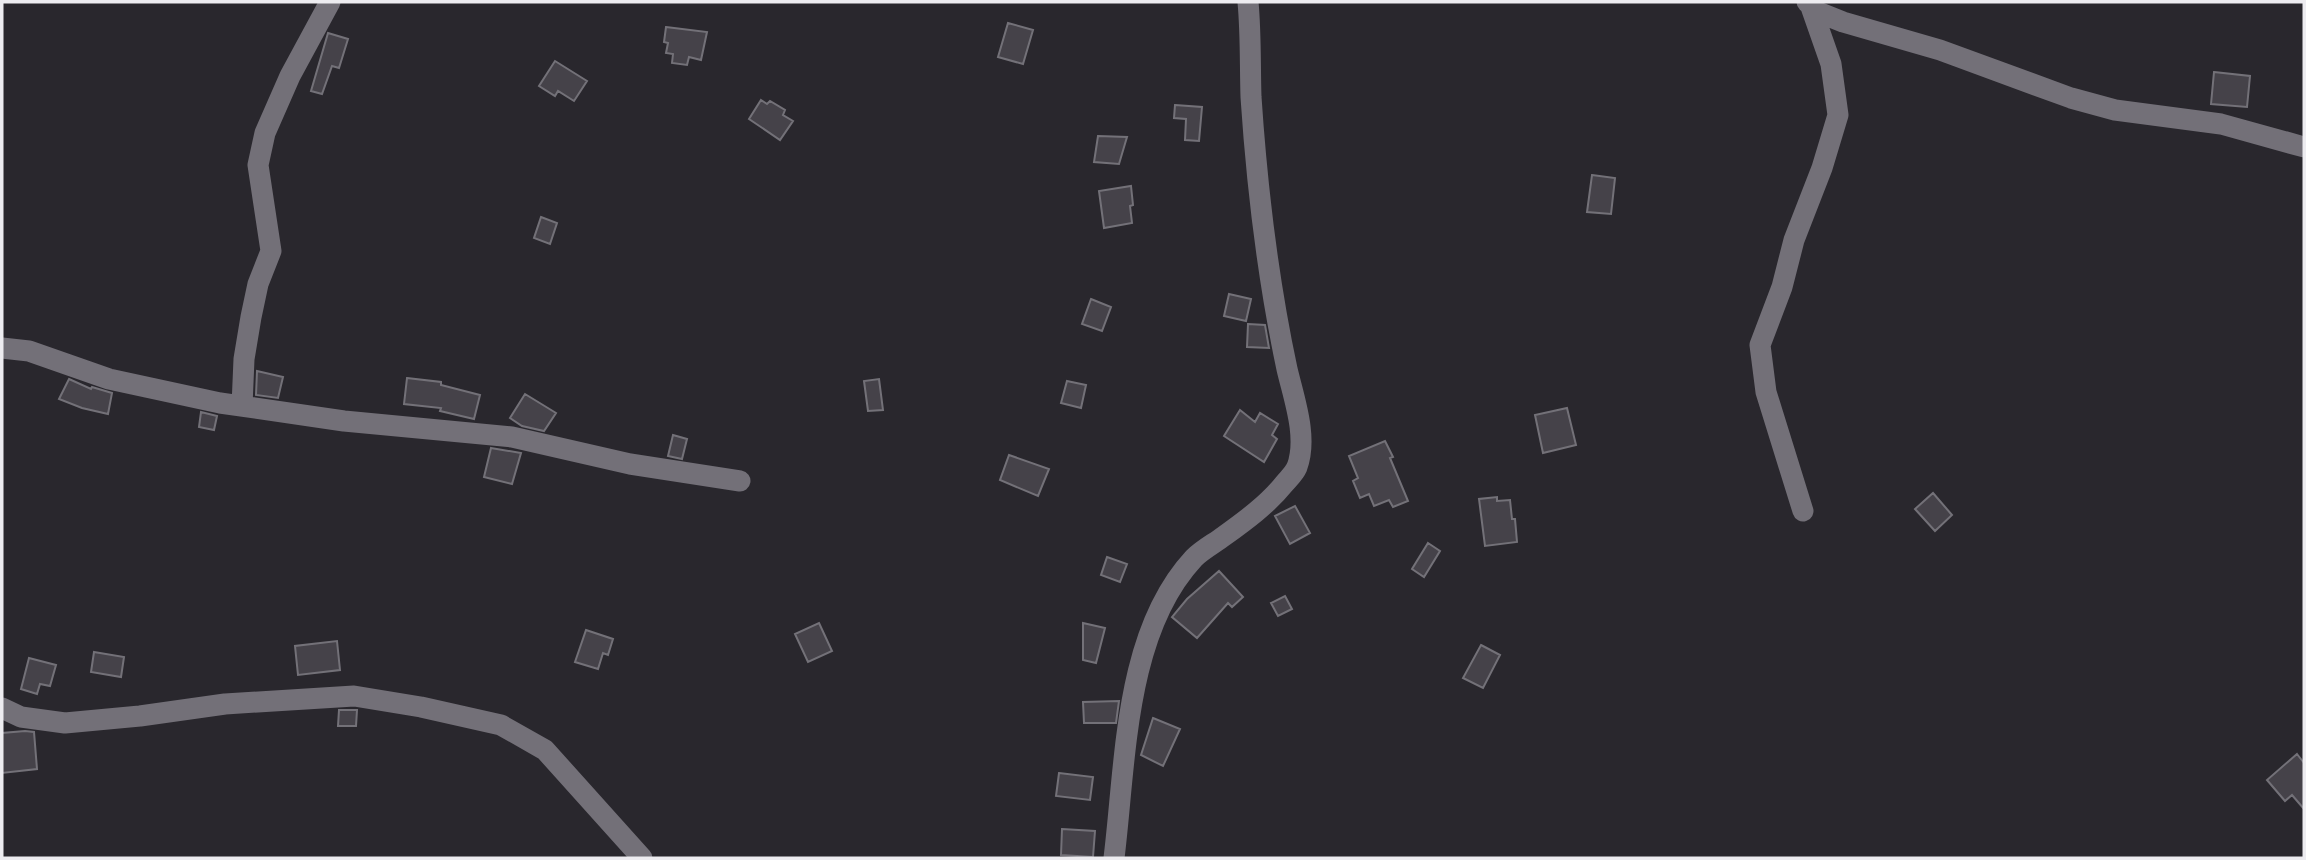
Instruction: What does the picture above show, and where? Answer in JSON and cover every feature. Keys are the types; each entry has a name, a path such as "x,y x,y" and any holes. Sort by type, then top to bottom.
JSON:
{"street":[{"path":"242,406 244,359 250,317 258,284 271,251 258,165 265,133 290,76 330,2"},
{"path":"1114,858 1124,749 1142,650 1159,612 1195,556 1235,528 1278,491 1296,470 1301,446 1296,408 1277,319 1260,187 1251,95 1248,2"},
{"path":"1809,3 1818,12 1843,23 1940,50 2071,98 2115,110 2221,124 2304,147"},
{"path":"1803,511 1766,392 1760,345 1782,288 1794,240 1822,168 1838,116 1831,64 1809,3"},
{"path":"2,348 29,351 109,379 242,406 344,421 512,438 630,464 740,481"},
{"path":"2,708 21,717 65,723 225,704 354,696 421,707 501,725 545,750 642,858"}],"building":[{"path":"1008,23 1033,30 1023,64 998,57"},
{"path":"666,27 707,32 701,60 689,57 687,65 672,63 673,54 666,53 668,43 664,42"},
{"path":"328,33 348,39 339,68 332,66 322,94 311,91"},
{"path":"555,61 587,81 574,101 558,91 555,96 539,86"},
{"path":"2214,72 2250,76 2247,107 2211,104"},
{"path":"761,100 767,104 770,101 785,110 783,115 793,121 780,140 749,119"},
{"path":"1175,105 1202,107 1199,141 1185,140 1186,119 1174,118"},
{"path":"1098,136 1127,137 1119,164 1094,162"},
{"path":"1592,175 1615,178 1611,214 1587,212"},
{"path":"1131,186 1132,223 1104,228 1099,191"},
{"path":"541,217 557,223 550,244 534,238"},
{"path":"1229,294 1251,299 1246,321 1224,316"},
{"path":"1091,299 1111,307 1102,331 1082,324"},
{"path":"1248,324 1265,325 1269,348 1247,347"},
{"path":"257,371 283,377 278,398 256,395"},
{"path":"407,378 441,382 441,385 480,395 474,419 440,411 441,408 404,404"},
{"path":"69,379 91,389 92,387 112,393 108,414 59,399"},
{"path":"879,379 883,410 868,411 864,381"},
{"path":"1067,381 1086,385 1081,408 1061,403"},
{"path":"525,394 556,413 544,431 522,426 510,418"},
{"path":"1567,408 1576,445 1543,453 1535,415"},
{"path":"1240,410 1255,422 1260,413 1278,424 1272,435 1277,439 1264,462 1224,436"},
{"path":"201,412 217,416 214,430 199,427"},
{"path":"673,435 687,439 682,459 668,456"},
{"path":"1385,441 1408,501 1393,507 1389,500 1374,506 1369,494 1360,498 1353,481 1358,478 1349,456"},
{"path":"491,448 521,453 512,484 484,477"},
{"path":"1009,455 1049,469 1038,496 1000,480"},
{"path":"1933,493 1952,515 1935,531 1915,509"},
{"path":"1497,497 1497,501 1510,500 1517,542 1485,546 1479,499"},
{"path":"1295,506 1310,533 1290,544 1275,516"},
{"path":"1428,543 1440,551 1424,577 1412,569"},
{"path":"1107,557 1127,564 1120,582 1101,575"},
{"path":"1219,571 1243,597 1232,607 1228,603 1197,638 1172,617 1187,599"},
{"path":"1285,596 1292,609 1278,616 1271,603"},
{"path":"819,623 832,651 808,662 795,634"},
{"path":"1083,623 1105,628 1096,663 1083,660"},
{"path":"586,630 613,639 608,655 603,653 598,669 575,662"},
{"path":"337,641 340,670 298,675 295,646"},
{"path":"1481,645 1500,655 1483,688 1463,678"},
{"path":"94,652 124,657 121,677 91,672"},
{"path":"29,658 56,665 50,686 40,684 37,694 21,689"},
{"path":"1119,701 1116,723 1084,723 1083,702"},
{"path":"339,710 357,710 356,726 338,726"},
{"path":"1153,718 1180,729 1163,766 1141,755"},
{"path":"34,732 37,769 2,773 2,733"},
{"path":"2297,754 2304,763 2304,809 2292,795 2285,801 2267,780"},
{"path":"1059,773 1093,777 1090,800 1056,796"},
{"path":"1062,829 1095,831 1093,857 1061,855"}]}
